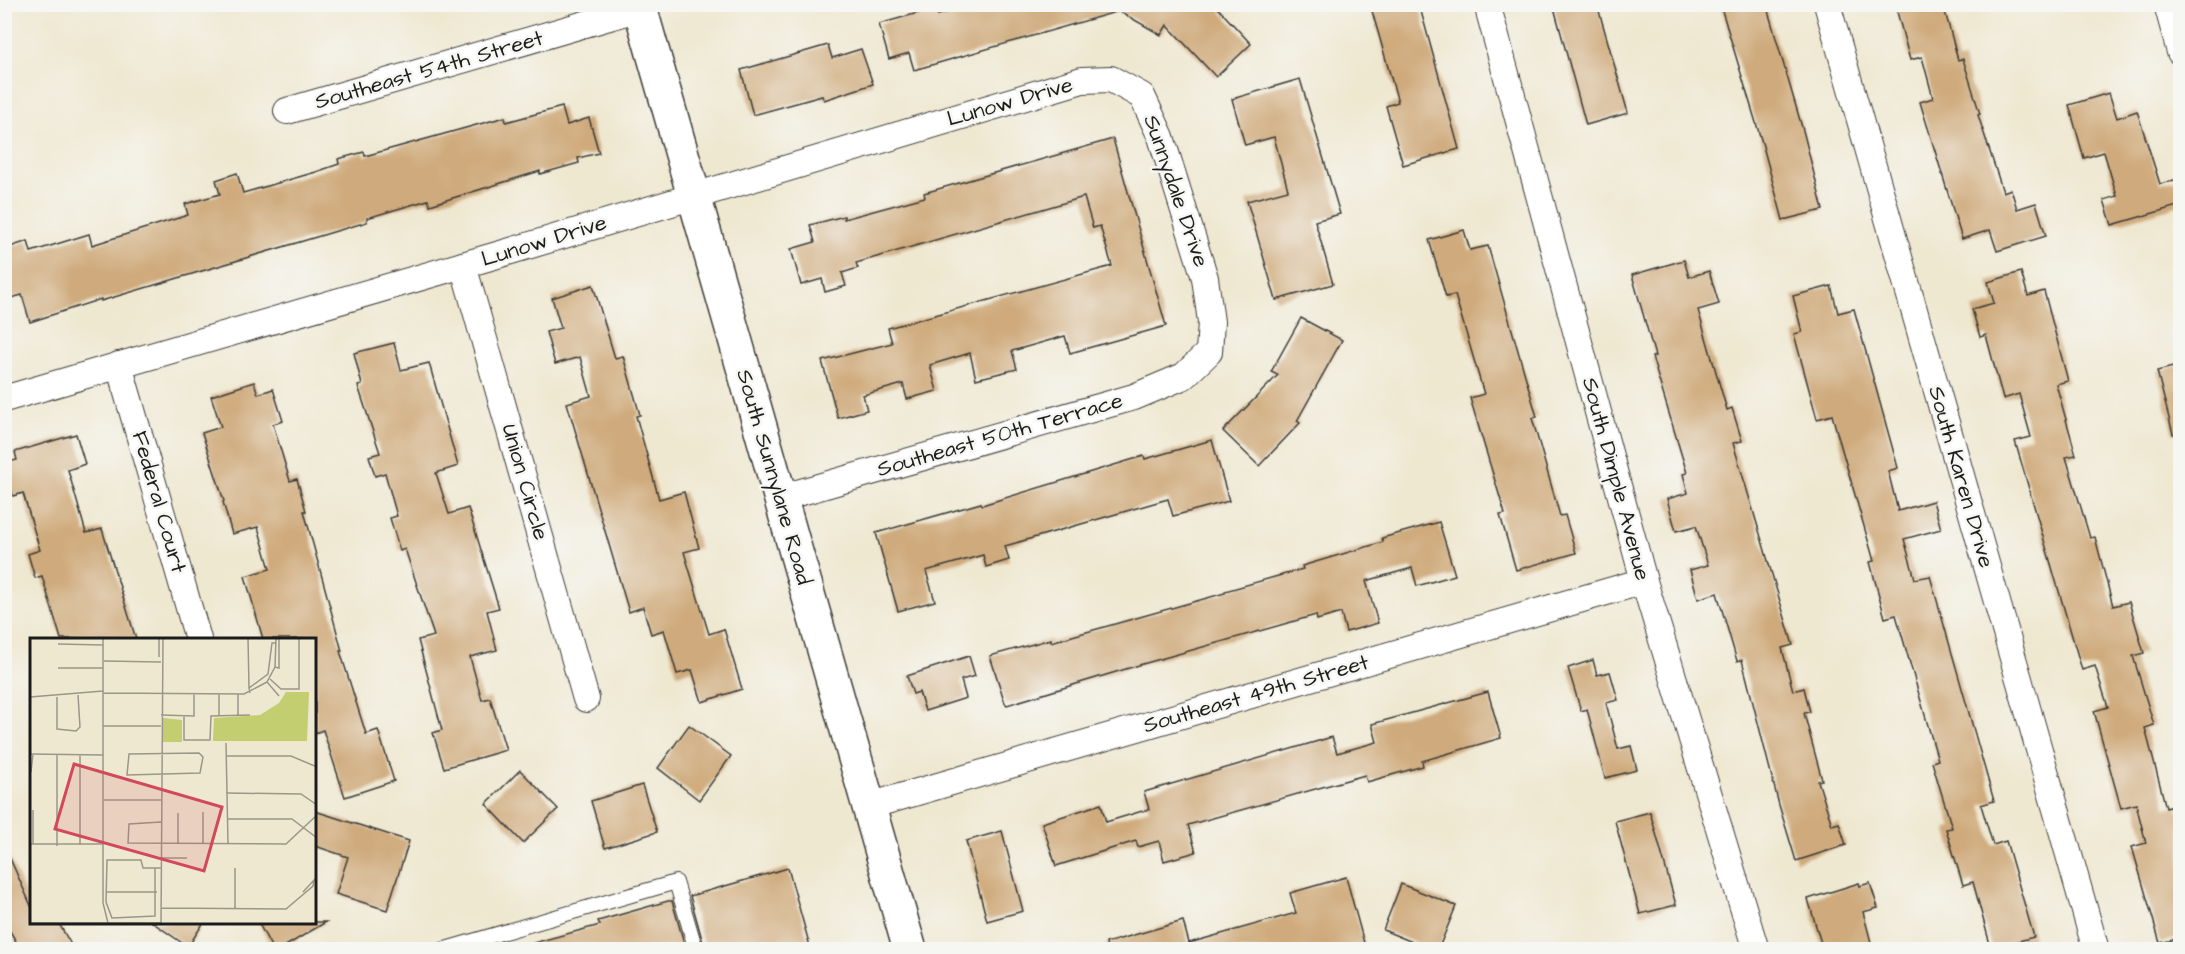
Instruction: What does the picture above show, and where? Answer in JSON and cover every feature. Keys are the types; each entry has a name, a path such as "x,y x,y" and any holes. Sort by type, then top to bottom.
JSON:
{"main road":[{"name":"South Sunnylane Road","path":"640,6 910,950"}],"street":[{"name":"South Dimple Avenue","path":"1488,4 1644,581 1756,950"},
{"name":"South Karen Drive","path":"1827,4 2096,950"},
{"path":"2168,4 2181,52"},
{"name":"Southeast 54th Street","path":"287,111 640,6"},
{"name":"Sunnydale Drive","path":"1082,80 1111,79 1142,96 1161,136 1205,278 1211,322 1209,352"},
{"name":"Lunow Drive","path":"4,399 1082,80"},
{"name":"Union Circle","path":"463,265 586,699"},
{"name":"Southeast 50th Terrace","path":"780,498 1134,397 1184,376 1209,352"},
{"name":"Federal Court","path":"119,366 198,638"},
{"name":"Southeast 49th Street","path":"869,806 1644,581"}],"lane":[{"path":"442,950 676,882 696,950"}],"building":[{"path":"975,4 1214,4 1251,44 1216,77 1167,25 1161,35 1119,11 914,70 909,53 889,59 879,24 936,8 938,15"},
{"path":"1370,4 1419,4 1459,149 1403,165 1386,106 1398,102"},
{"path":"1553,4 1597,4 1628,113 1586,125"},
{"path":"1720,4 1766,4 1804,134 1823,210 1783,220"},
{"path":"1909,4 1943,4 1958,60 1963,59 2003,192 2011,189 2017,209 2036,203 2046,236 1997,251 1990,230 1962,239 1920,102 1933,98 1922,57 1910,60 1896,8"},
{"path":"828,45 832,58 861,49 873,84 824,100 822,96 753,115 741,70"},
{"path":"1300,79 1340,214 1315,221 1333,284 1276,300 1247,201 1288,190 1274,137 1245,145 1232,99"},
{"path":"2109,93 2117,118 2137,111 2160,184 2181,178 2181,205 2112,225 2104,200 2117,196 2104,152 2084,158 2069,105"},
{"path":"562,107 567,125 589,118 599,153 578,158 579,163 540,174 540,171 430,205 428,200 367,218 367,222 101,301 101,299 30,322 22,295 4,300 4,249 28,241 31,252 89,234 92,245 188,215 185,204 220,194 216,180 237,173 243,193 339,164 338,159 364,152 365,156 505,117 506,122"},
{"path":"1113,139 1166,326 1070,353 1065,336 1012,351 1017,369 976,379 970,353 930,365 937,391 907,399 903,384 863,395 867,410 838,418 822,361 892,343 888,328 1112,266 1100,226 1093,228 1084,197 856,263 858,268 842,273 846,286 825,292 822,279 801,285 791,249 815,242 810,225 844,216 844,219 925,197 924,193"},
{"path":"1464,230 1470,250 1488,246 1537,417 1532,418 1560,516 1565,515 1576,553 1516,570 1500,515 1505,514 1470,398 1484,394 1455,295 1446,297 1429,240"},
{"path":"1684,260 1689,277 1709,271 1719,304 1698,310 1727,410 1732,408 1742,441 1733,443 1793,645 1782,648 1793,691 1804,688 1810,712 1804,713 1822,780 1818,781 1832,825 1839,823 1846,845 1796,861 1779,805 1742,660 1737,661 1717,593 1698,599 1690,570 1708,565 1696,526 1676,531 1667,499 1688,493 1683,474 1687,473 1652,357 1655,356 1632,275"},
{"path":"2021,272 2028,296 2044,291 2068,381 2056,384 2076,455 2066,457 2090,538 2095,537 2113,606 2129,602 2144,653 2133,656 2154,725 2145,728 2166,808 2177,805 2181,818 2181,938 2160,943 2132,847 2146,843 2136,804 2121,808 2094,711 2108,707 2095,666 2082,670 2015,441 2031,437 2019,394 2003,399 1986,335 1980,337 1972,309 1994,303 1988,282"},
{"path":"593,285 615,358 623,356 640,415 636,416 659,499 684,492 699,548 684,552 709,634 724,629 742,689 702,702 692,670 677,674 664,630 651,634 643,607 629,612 567,403 591,396 580,357 555,364 546,332 561,328 552,298"},
{"path":"1831,286 1838,313 1854,309 1898,468 1888,471 1898,511 1933,501 1941,529 1904,539 1915,579 1930,576 1994,801 1981,805 1993,845 2006,841 2034,937 1991,948 1973,882 1963,885 1946,829 1952,828 1932,762 1938,760 1896,615 1885,618 1870,562 1874,561 1832,415 1817,419 1794,334 1802,332 1793,296"},
{"path":"1301,318 1342,340 1297,421 1300,423 1259,466 1223,431 1278,375 1271,372"},
{"path":"394,343 401,370 429,363 458,466 436,473 449,514 468,508 499,608 487,611 497,650 470,657 482,700 490,698 506,750 444,768 433,733 442,730 418,640 434,636 405,549 400,551 390,518 397,516 385,473 375,476 369,456 380,453 358,386 362,385 354,353"},
{"path":"2181,365 2181,433 2173,434 2157,371"},
{"path":"254,382 258,394 273,389 283,421 273,424 290,481 297,479 342,651 340,651 366,734 378,730 394,781 345,797 323,730 316,733 316,638 263,638 245,576 270,569 258,527 232,534 202,433 221,427 211,396"},
{"path":"76,434 85,464 68,470 86,533 102,529 136,638 61,638 42,576 35,578 28,554 40,550 23,493 13,496 4,463 17,460 15,452"},
{"path":"1212,440 1229,501 1173,516 1168,499 1005,546 1009,560 986,567 983,555 926,571 935,601 898,611 876,533 981,503 982,505 1144,456 1145,459"},
{"path":"1439,522 1455,575 1417,586 1412,568 1366,581 1378,623 1346,632 1341,613 1317,620 1316,615 1007,705 1005,703 990,656 1051,639 1051,642 1225,593 1225,591 1303,569 1302,566 1383,542 1382,538"},
{"path":"969,656 975,676 961,680 966,698 925,711 919,692 913,694 907,676"},
{"path":"1593,660 1597,675 1610,672 1618,700 1606,703 1618,749 1631,746 1637,770 1605,778 1587,709 1581,711 1568,668"},
{"path":"1488,692 1501,738 1422,761 1423,766 1367,782 1365,775 1188,825 1196,852 1164,861 1159,841 1138,847 1136,841 1056,866 1042,823 1101,804 1106,822 1149,809 1144,792 1332,737 1337,753 1377,742 1372,724"},
{"path":"689,725 731,756 699,800 658,768"},
{"path":"520,770 558,809 523,843 486,804"},
{"path":"642,785 657,832 605,848 591,801"},
{"path":"316,811 409,841 387,910 336,894 348,857 316,846"},
{"path":"1650,812 1676,905 1640,914 1615,821"},
{"path":"1002,831 1023,911 987,921 966,841"},
{"path":"4,845 30,904 30,924 59,924 74,950 21,950 4,921"},
{"path":"788,868 811,950 705,950 690,896"},
{"path":"1346,877 1366,950 1107,950 1106,943 1183,921 1189,943 1296,913 1290,893"},
{"path":"1859,883 1860,886 1870,883 1878,908 1863,912 1873,950 1823,950 1808,899"},
{"path":"1401,884 1456,906 1438,950 1432,950 1383,930"},
{"path":"672,901 686,950 534,950 533,943 600,925 598,921"},
{"path":"326,922 279,950 273,950 259,924"},
{"path":"155,924 203,924 188,947"}]}
